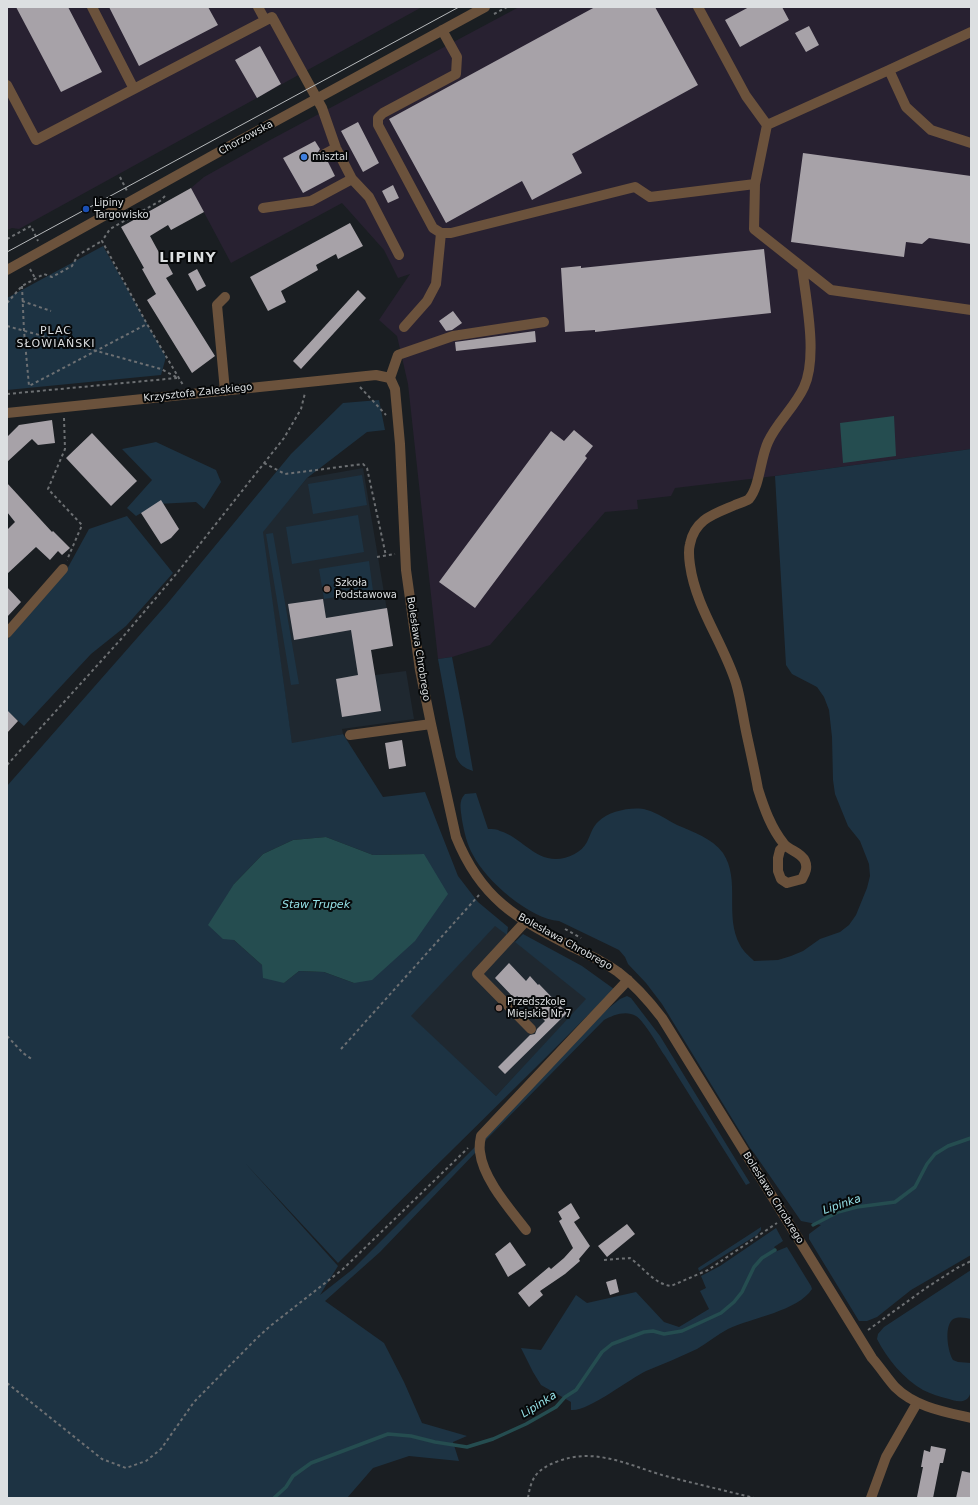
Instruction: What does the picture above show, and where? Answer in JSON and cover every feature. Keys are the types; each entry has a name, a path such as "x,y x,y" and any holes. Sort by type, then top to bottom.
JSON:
{"street":[{"path":"92,7 134,89"},
{"path":"258,7 265,20"},
{"name":"Chorzowska","path":"7,270 485,7"},
{"path":"698,7 746,96 767,125 755,184 754,229 831,290 971,310"},
{"path":"7,85 36,140 272,17 322,108 336,148 352,180 368,197 400,255"},
{"path":"442,30 457,57 456,74 383,113 378,118 378,125 433,228 441,233 451,233 635,187 650,197 755,184"},
{"path":"767,125 971,32"},
{"path":"889,70 906,107 931,130 971,143"},
{"path":"323,155 336,148"},
{"path":"263,208 311,200 352,180"},
{"path":"404,328 427,301 436,284 441,233"},
{"path":"785,845 767,815 758,790 736,683 728,661 714,634 694,587 691,574 689,545 694,531 700,522 711,515 747,501 753,493 756,487 763,455 773,432 804,387 810,365 810,339 802,267"},
{"path":"225,296 217,306 225,390"},
{"path":"390,378 398,355 453,336 544,322"},
{"name":"Krzysztofa Zaleskiego","path":"7,413 376,375 390,378"},
{"name":"Bolesława Chrobrego","path":"390,378 395,389 400,444 406,570 420,670 456,837 466,859 486,889 525,922 617,971 646,998 662,1018 872,1358 896,1388 917,1403 939,1411 971,1418"},
{"path":"7,633 63,569"},
{"path":"350,735 431,724"},
{"path":"525,922 477,974 531,1029"},
{"path":"526,1230 499,1194 490,1179 480,1151 481,1136 628,980"},
{"path":"871,1498 886,1457 917,1403"}],"path":[{"path":"7,239 31,226"},
{"path":"7,303 22,286 44,274 52,277 72,266 78,255 102,241 110,229"},
{"path":"102,241 147,324 184,386"},
{"path":"22,286 29,386 28,392"},
{"path":"22,301 51,311"},
{"path":"29,386 147,324"},
{"path":"7,326 161,369 179,378"},
{"path":"7,394 179,378"},
{"path":"7,765 122,638 177,573 284,438 301,409 308,382"},
{"path":"359,387 385,413 387,417"},
{"path":"63,569 82,525 48,489 65,449 64,407"},
{"path":"264,463 284,474 363,464 367,468 386,556"},
{"path":"377,557 396,554 397,560"},
{"path":"341,1049 478,896 486,889"},
{"path":"478,896 482,900"},
{"path":"7,1036 23,1053 33,1060"},
{"path":"7,1383 102,1459 126,1468 146,1461 161,1449 194,1402 256,1339 269,1327 343,1269 481,1136"},
{"path":"604,1260 630,1258 658,1282 671,1286 708,1270 785,1218"},
{"path":"860,1339 871,1327 926,1288 957,1268 971,1261"},
{"path":"528,1498 529,1489 534,1475 545,1466 564,1459 590,1455 754,1498"}],"shaded area":[{"path":"7,7 422,7 19,229 12,228 7,230"},
{"path":"519,7 971,7 971,449 675,488 671,496 637,500 638,509 605,512 490,645 452,657 438,659 408,384 397,336 379,320 410,274 398,278 384,250 342,203 231,263 191,188 204,177 272,139"},
{"path":"103,246 166,357 161,375 7,390 7,298"},
{"path":"379,400 385,430 367,432 307,478 263,532 292,743 343,734 383,797 425,792 458,876 478,902 508,927 507,935 495,926 411,1016 496,1096 586,999 515,942 523,934 582,966 614,989 338,1263 245,1163 338,1266 320,1295 353,1269 476,1146 477,1151 380,1252 325,1301 384,1343 404,1382 422,1423 467,1436 453,1442 459,1461 409,1456 373,1468 347,1498 7,1498 7,786 167,604 291,454 343,403","holes":["326,837 373,855 424,854 354,983 324,972 299,971 284,983 234,940 234,884 263,854 293,840"]},
{"path":"156,442 216,470 221,482 204,509 196,502 157,504 136,516 127,508 152,480 122,449"},
{"path":"971,449 971,1255 911,1290 877,1317 867,1321 859,1321 809,1239 809,1234 821,1225 801,1221 750,1148 662,1004 646,983 628,964 625,957 619,950 559,921 535,914 522,906 498,887 479,865 471,851 467,842 460,806 461,800 465,794 476,793 488,829 497,830 507,834 534,852 548,858 556,859 565,858 582,849 585,846 593,828 603,817 615,812 629,809 651,811 708,839 723,853 731,875 732,910 735,934 741,947 754,961 778,960 791,956 803,951 820,939 840,932 849,925 856,915 867,888 870,876 869,864 860,841 848,826 835,794 829,710 824,697 817,687 792,674 786,665 775,476"},
{"name":"Szkoła Podstawowa","path":"363,468 393,646 371,650 374,672 375,675 406,671 414,719 342,729 343,734 292,744 262,532 307,478"},
{"path":"362,475 367,505 313,514 308,484"},
{"path":"358,515 364,552 292,564 286,527"},
{"path":"127,516 173,573 126,626 91,654 24,726 7,711 7,640 66,571 89,529"},
{"path":"273,533 299,684 291,685 266,534"},
{"path":"369,561 373,591 324,599 319,569"},
{"path":"452,657 473,771 463,766 456,757 438,659"},
{"name":"Przedszkole Miejskie Nr 7","path":"495,925 587,999 496,1096 410,1016"},
{"path":"627,996 631,998 660,1036 750,1183 746,1185 640,1019 628,1013 615,1015 604,1020 483,1143 483,1139 605,1011 620,999"},
{"path":"761,1227 761,1230 757,1235 699,1271 698,1268"},
{"path":"776,1228 783,1241 774,1247 777,1251 787,1247 811,1286 812,1289 805,1297 796,1303 773,1313 728,1329 697,1349 646,1371 588,1406 571,1410 571,1402 541,1385 521,1348 541,1350 576,1295 587,1303 636,1292 664,1322 679,1327 709,1309 700,1291 706,1288 701,1276 720,1266"},
{"path":"971,1270 971,1319 959,1318 952,1320 947,1334 948,1346 953,1360 971,1363 971,1393 967,1399 958,1401 932,1394 923,1390 909,1380 886,1354 877,1339 878,1334 884,1327"}],"water":[{"path":"894,416 896,456 843,463 840,423"},
{"name":"Staw Trupek","path":"326,837 373,855 424,854 448,894 415,941 372,980 354,983 324,972 299,971 284,983 263,978 262,965 234,940 223,939 208,925 234,884 263,854 293,840"}],"building":[{"path":"16,7 68,7 102,72 61,92"},
{"path":"109,7 208,7 218,25 139,66"},
{"path":"595,7 655,7 698,85 572,154 582,173 532,200 522,181 446,223 389,119"},
{"path":"749,7 782,7 789,20 740,47 725,20"},
{"path":"809,26 819,45 806,52 795,33"},
{"path":"260,46 281,84 257,98 235,60"},
{"path":"358,122 379,163 363,172 341,131"},
{"path":"315,141 320,149 317,154 318,158 322,161 327,160 335,176 303,193 283,158"},
{"path":"803,153 971,176 971,244 929,238 922,244 906,242 904,257 791,242"},
{"path":"393,185 399,198 388,203 382,191"},
{"path":"191,188 204,212 171,230 168,225 150,236 173,274 166,278 215,356 192,373 147,300 156,294 142,269 144,268 121,227"},
{"path":"350,223 363,246 338,259 336,254 316,265 318,270 281,291 286,302 268,311 250,277"},
{"path":"764,249 771,313 595,332 595,330 565,332 561,268 581,266 581,268"},
{"path":"197,269 206,286 197,291 188,274"},
{"path":"358,290 366,298 301,369 293,361"},
{"path":"453,311 462,323 452,330 446,331 439,321"},
{"path":"535,331 536,342 456,351 455,342"},
{"path":"52,420 55,443 38,445 32,439 7,462 7,437 19,425"},
{"path":"574,430 593,446 585,456 587,458 475,608 439,582 551,431 564,441"},
{"path":"92,433 137,481 111,506 66,458"},
{"path":"7,483 52,532 53,531 70,548 62,555 58,551 50,560 36,547 7,574 7,530 15,522 7,512"},
{"path":"161,500 179,529 171,538 161,544 141,513"},
{"path":"7,587 21,602 7,617"},
{"path":"323,599 326,618 387,608 393,646 371,650 381,711 342,717 336,679 358,675 351,630 294,640 288,604"},
{"path":"7,710 18,721 7,733"},
{"path":"402,740 406,766 389,769 385,743"},
{"path":"509,963 526,981 530,976 567,1013 505,1074 498,1067 530,1035 535,1034 537,1029 545,1021 528,1003 526,1005 517,996 515,999 495,978"},
{"path":"571,1203 580,1218 574,1222 590,1246 579,1259 580,1261 565,1274 540,1291 543,1295 529,1307 518,1293 549,1267 551,1269 573,1248 559,1221 562,1219 558,1212"},
{"path":"627,1224 635,1234 607,1257 598,1246"},
{"path":"510,1242 526,1265 508,1277 495,1254"},
{"path":"616,1279 619,1292 610,1295 606,1282"},
{"path":"931,1446 946,1449 943,1463 940,1463 933,1498 917,1497 923,1467 921,1467 924,1450 930,1452"},
{"path":"962,1471 971,1473 971,1498 956,1498"}],"waterway":[{"name":"Lipinka","path":"813,1225 838,1212 857,1207 895,1202 915,1187 927,1164 935,1154 948,1146 971,1138"},
{"name":"Lipinka","path":"274,1498 286,1487 293,1476 311,1463 388,1434 411,1436 435,1442 467,1447 493,1439 526,1424 556,1407 565,1397 576,1390 602,1352 612,1344 644,1332 653,1331 664,1334 682,1331 721,1313 734,1302 742,1292 754,1267 762,1258 775,1250"}],"tram line":[{"path":"7,252 459,7"}],"place":[{"name":"misztal","path":"304,157"},
{"name":"Lipiny Targowisko","path":"86,209"},
{"name":"Szkoła Podstawowa","path":"327,589"},
{"name":"Przedszkole Miejskie Nr 7","path":"499,1008"}],"district":[{"name":"LIPINY","path":"188,258"},
{"name":"PLAC SŁOWIAŃSKI","path":"56,337"}]}
